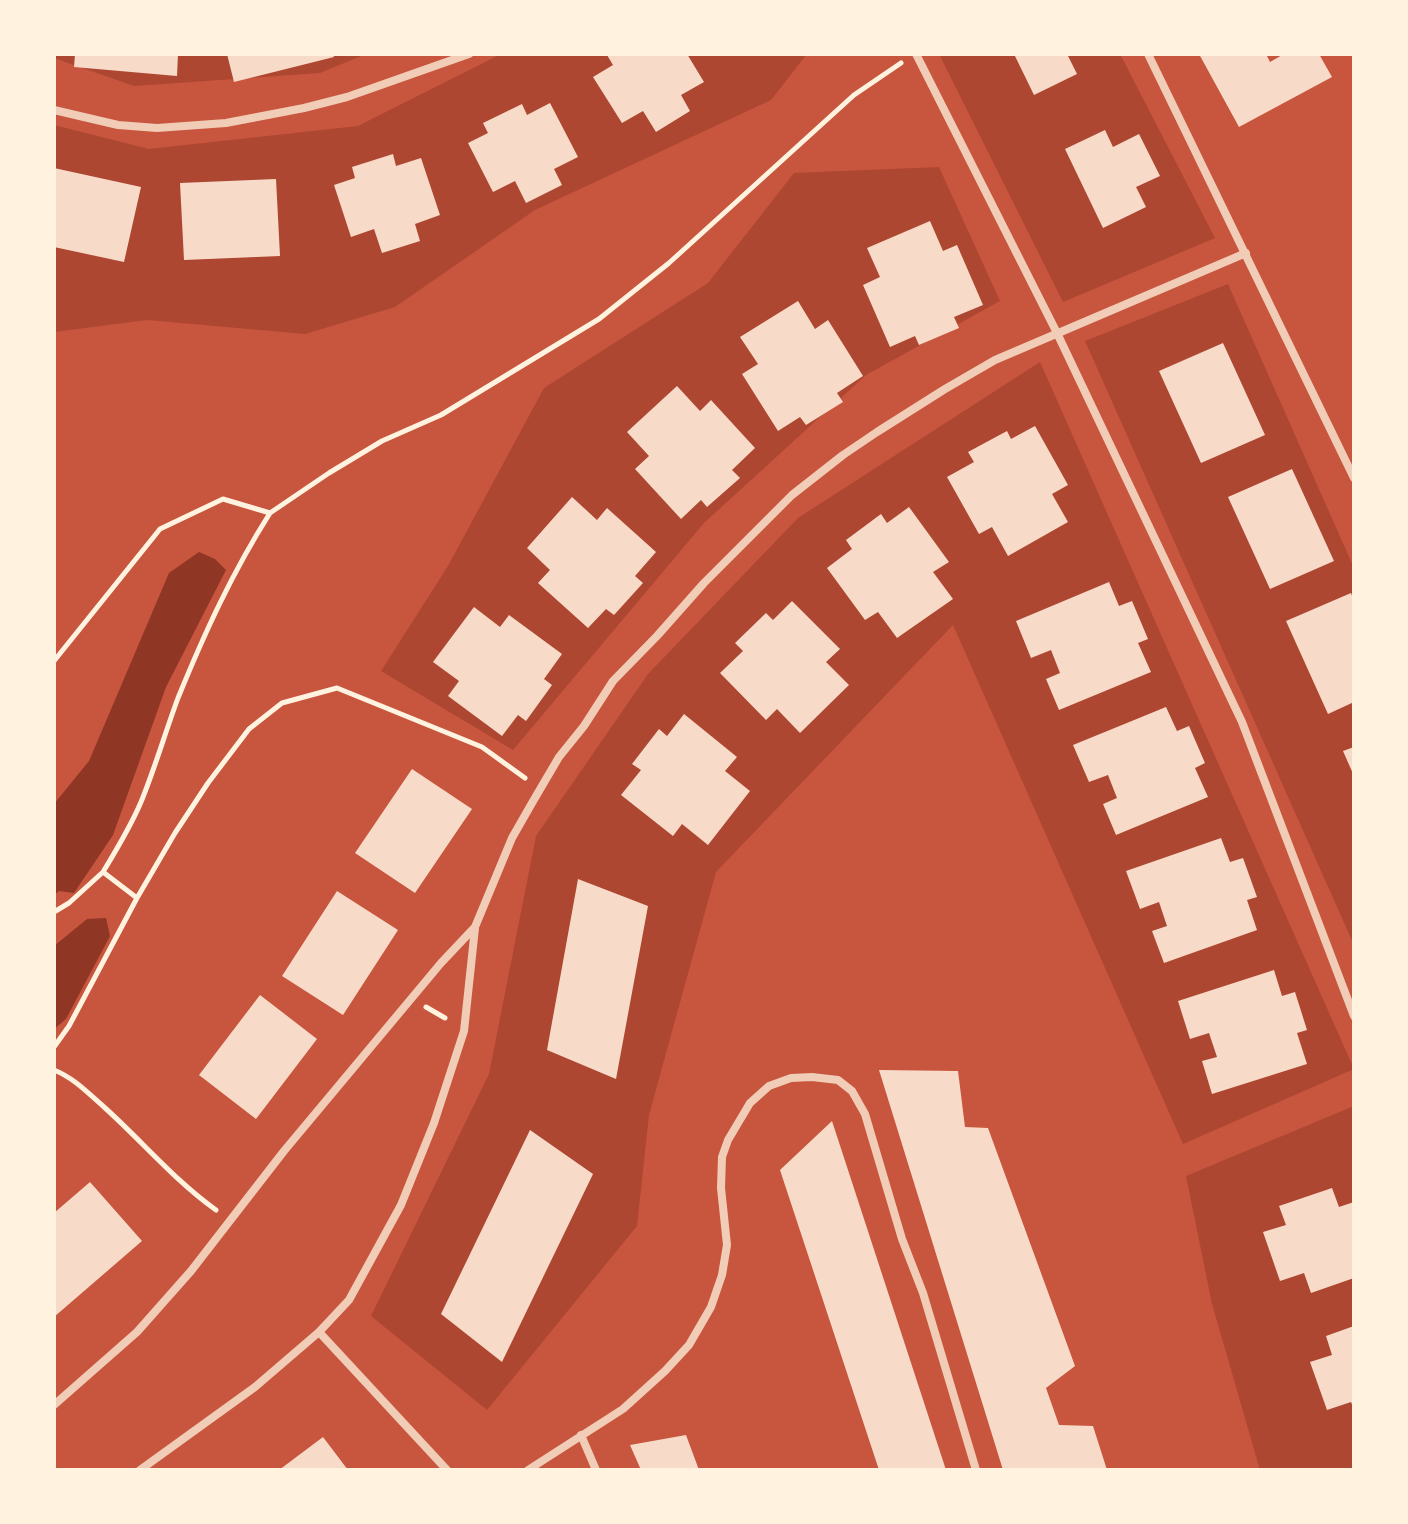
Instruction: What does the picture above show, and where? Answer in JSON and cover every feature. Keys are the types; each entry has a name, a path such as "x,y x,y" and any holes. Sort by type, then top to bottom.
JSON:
{"street":[{"path":"54,110 118,125 157,128 226,123 347,97 469,54"},
{"path":"916,54 1057,333 1242,722 1354,1016"},
{"path":"1148,54 1354,478"},
{"path":"140,1470 255,1387 319,1332 349,1300 401,1205 434,1123 464,1031 475,927 512,838 559,757 584,726 613,681 792,495 843,455 995,360 1246,253"},
{"path":"54,1405 137,1332 191,1271 284,1151 441,963 475,927"},
{"path":"528,1470 623,1409 689,1345 711,1307 722,1275 727,1245 721,1188 722,1157 728,1140 750,1103 769,1086 791,1078 812,1077 838,1080 852,1091 865,1114 976,1470"},
{"path":"319,1332 447,1470"},
{"path":"581,1435 596,1470"}],"path":[{"path":"54,912 69,903 103,872 122,842 212,615 243,555 270,513 382,441 441,415 599,319 669,263 854,95 901,62"},
{"path":"54,661 160,529 223,499 270,513"},
{"path":"54,1047 69,1026 137,898 208,783 249,729 282,703 337,688 482,747 540,789"},
{"path":"103,872 137,898"},
{"path":"412,998 464,1031"},
{"path":"54,1070 69,1076 197,1196 230,1220"}],"shaded area":[{"path":"54,54 366,54 320,73 134,86 54,58"},
{"path":"501,54 807,54 771,100 535,210 395,307 305,334 147,320 54,332 54,125 149,149 358,126"},
{"path":"939,54 1120,54 1215,238 1063,302"},
{"path":"939,167 1000,301 866,375 704,523 513,750 381,671 448,566 544,388 708,283 794,173"},
{"path":"1228,284 1354,568 1354,945 1085,341"},
{"path":"1040,362 1354,1069 1183,1144 953,625 716,872 649,1115 637,1226 487,1410 371,1316 489,1074 536,836 648,674 798,518"},
{"path":"199,552 215,559 226,570 166,687 113,835 74,893 59,891 54,895 54,804 89,761 169,573"},
{"path":"106,918 110,936 66,1019 54,1029 54,946 87,919"},
{"path":"1354,1106 1354,1470 1260,1470 1212,1304 1186,1176"}],"building":[{"path":"75,54 178,54 177,76 74,67"},
{"path":"227,54 333,54 334,57 234,82"},
{"path":"609,54 687,54 704,82 681,95 690,111 656,132 643,111 622,123 593,77 613,65"},
{"path":"1014,54 1067,54 1077,74 1034,95"},
{"path":"1199,54 1266,54 1270,62 1284,54 1319,54 1332,77 1239,127"},
{"path":"550,103 578,157 554,169 562,185 526,203 515,181 493,192 468,143 488,133 483,123 522,104 527,115"},
{"path":"1105,130 1113,147 1139,134 1160,176 1136,187 1146,207 1103,228 1065,149"},
{"path":"393,154 396,166 421,158 440,215 415,224 420,241 382,253 374,229 351,237 334,185 355,178 352,167"},
{"path":"54,168 141,187 124,262 54,247"},
{"path":"276,179 280,256 184,260 180,183"},
{"path":"930,221 943,251 957,245 983,305 954,317 959,328 919,345 915,336 890,347 863,285 880,277 867,248"},
{"path":"798,301 815,329 828,320 863,376 837,393 843,402 806,425 800,417 778,431 742,374 758,364 740,337"},
{"path":"1223,343 1265,435 1201,463 1159,371"},
{"path":"677,386 700,411 711,400 755,448 732,470 740,478 707,507 701,500 681,519 635,469 649,456 627,432"},
{"path":"1035,426 1068,485 1052,494 1068,522 1008,556 992,527 979,534 947,477 974,462 968,452 1007,431 1011,439"},
{"path":"1292,469 1334,561 1270,589 1228,497"},
{"path":"572,497 597,520 607,508 656,552 635,576 643,583 614,615 606,609 588,628 538,583 550,570 527,548"},
{"path":"909,507 949,562 933,572 953,599 897,638 878,612 865,620 827,568 852,549 846,540 881,514 887,523"},
{"path":"1109,582 1119,606 1132,601 1148,639 1138,643 1151,672 1059,710 1046,679 1060,673 1051,650 1031,658 1016,621"},
{"path":"1351,593 1354,601 1354,702 1328,714 1286,621"},
{"path":"792,601 840,649 826,662 849,685 800,733 777,709 766,720 720,673 743,651 735,643 766,613 773,620"},
{"path":"474,607 500,627 509,615 562,654 544,679 552,685 526,721 518,715 502,736 448,696 459,681 433,662"},
{"path":"1166,707 1177,731 1189,726 1205,763 1195,768 1208,797 1116,835 1103,804 1117,798 1108,775 1089,782 1073,745"},
{"path":"684,714 737,757 725,771 750,791 708,845 682,824 673,836 621,795 641,770 632,764 659,729 667,736"},
{"path":"1354,747 1354,776 1343,751"},
{"path":"412,769 472,809 415,893 355,853"},
{"path":"1221,838 1230,862 1243,858 1257,897 1247,900 1257,930 1164,963 1152,931 1167,926 1159,902 1140,909 1126,871"},
{"path":"578,879 648,906 616,1079 547,1050"},
{"path":"337,891 398,930 343,1015 282,976"},
{"path":"1274,970 1282,996 1295,992 1307,1030 1297,1033 1307,1064 1212,1094 1202,1061 1217,1057 1209,1033 1190,1039 1178,1001"},
{"path":"260,995 317,1039 256,1119 199,1075"},
{"path":"879,1070 958,1071 965,1127 988,1128 1075,1366 1046,1388 1059,1425 1093,1426 1107,1470 1003,1470"},
{"path":"832,1121 946,1470 879,1470 780,1170"},
{"path":"530,1130 593,1174 502,1362 441,1314"},
{"path":"90,1182 142,1241 54,1317 54,1213"},
{"path":"1332,1188 1339,1207 1354,1202 1354,1278 1311,1293 1304,1273 1280,1281 1263,1232 1286,1225 1279,1206"},
{"path":"1354,1326 1354,1409 1351,1402 1327,1410 1310,1362 1332,1355 1326,1336"},
{"path":"686,1435 699,1470 641,1470 630,1445"},
{"path":"323,1437 348,1470 279,1470"}]}
